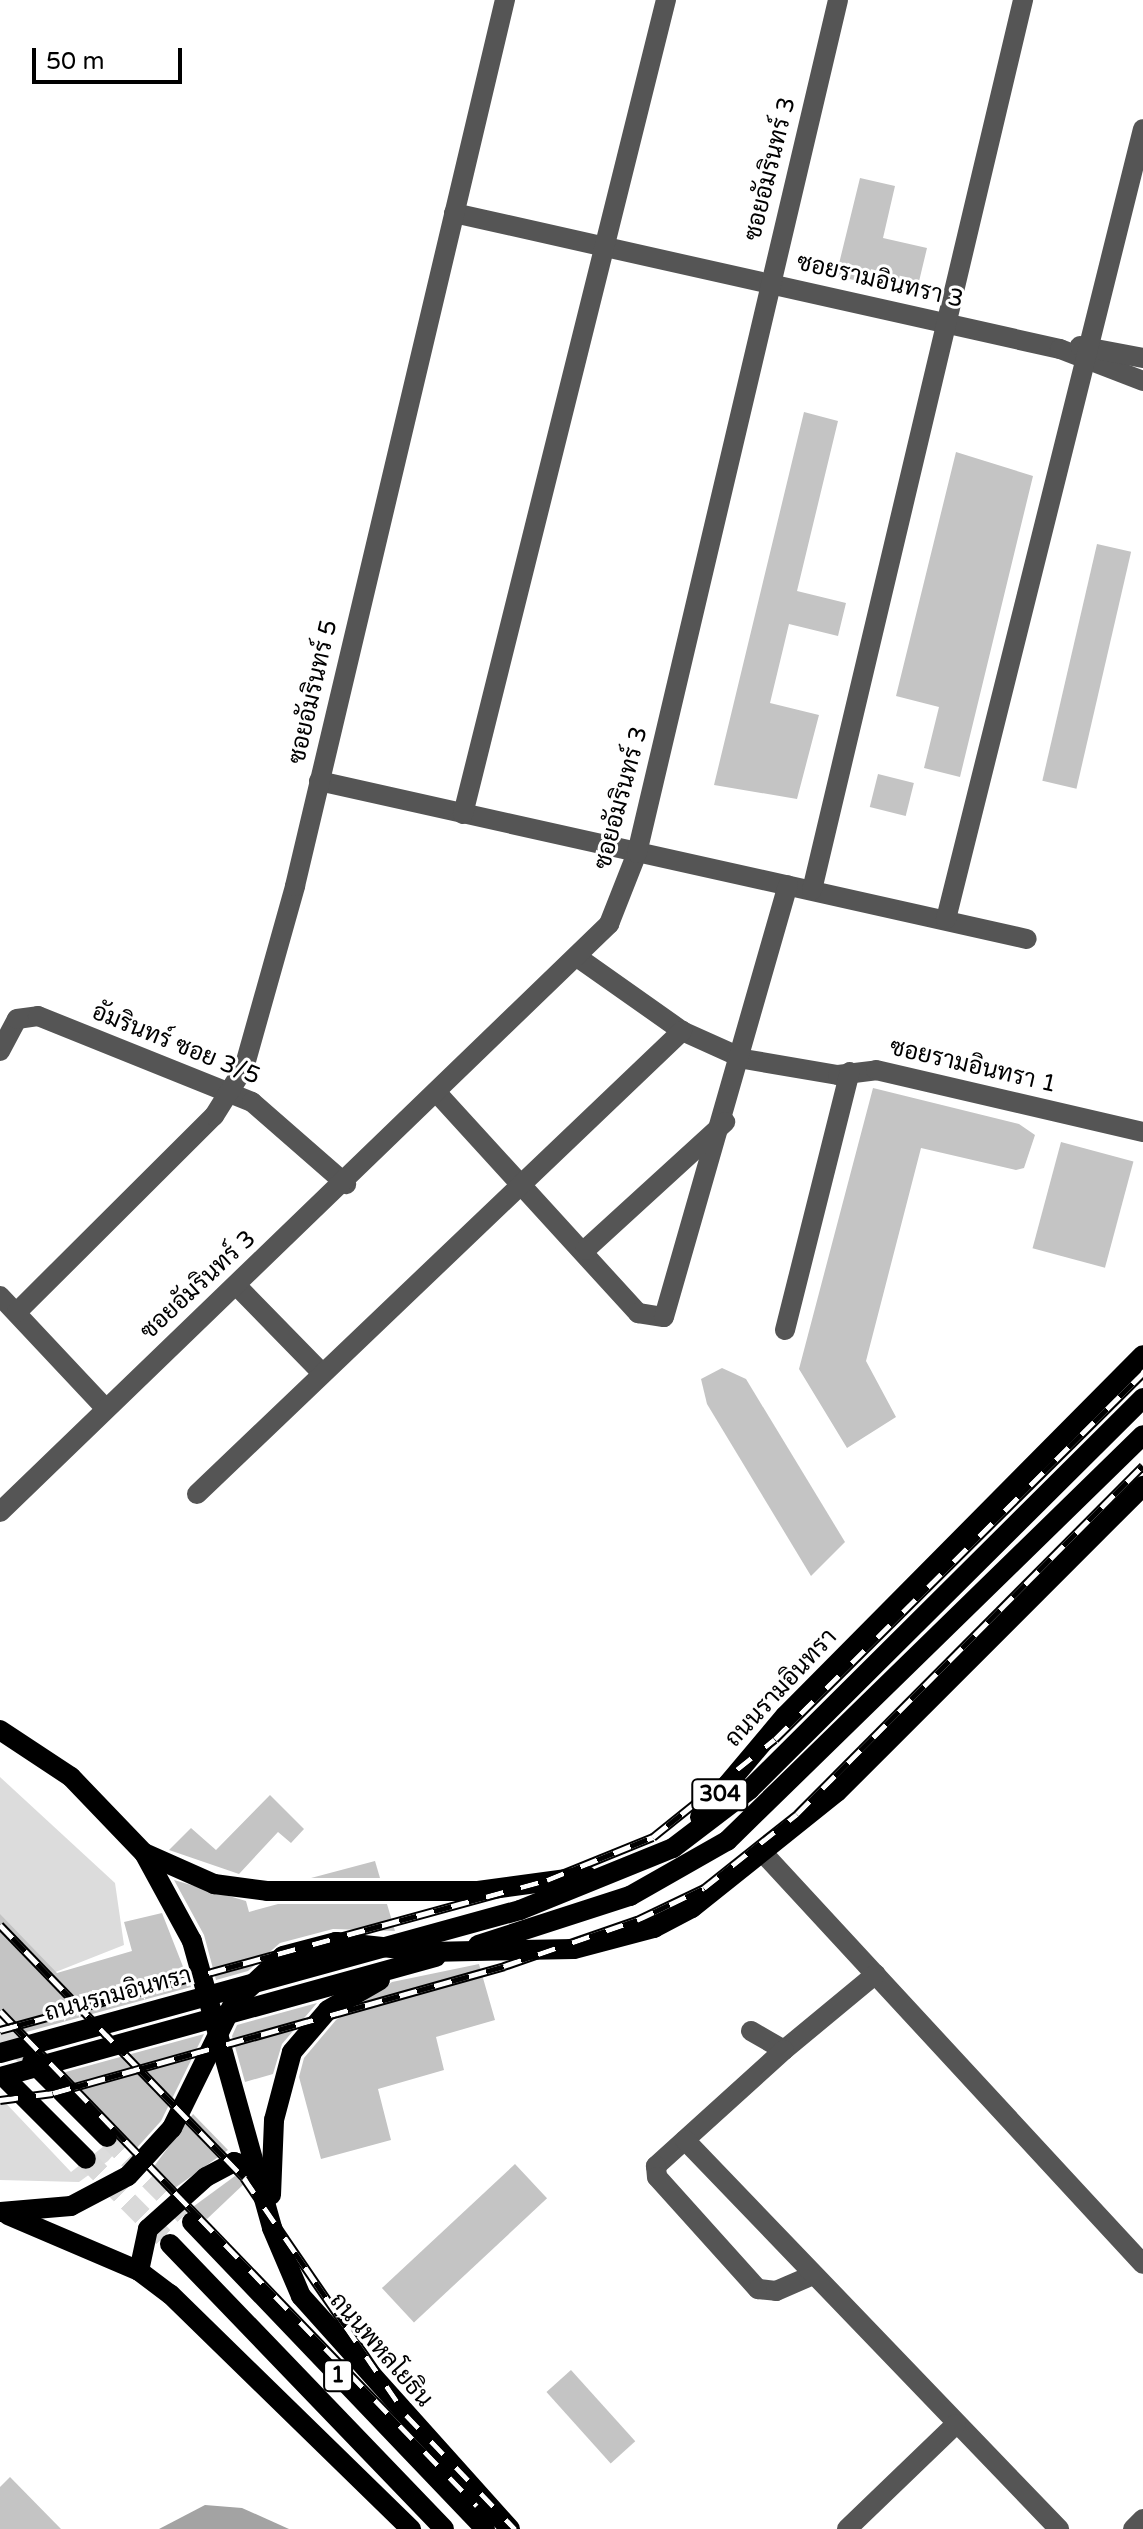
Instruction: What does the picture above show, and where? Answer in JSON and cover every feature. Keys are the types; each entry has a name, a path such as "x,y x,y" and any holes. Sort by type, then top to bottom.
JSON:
{"main road":[{"name":"ถนนรามอินทรา","path":"144,1853 202,1880 267,1891 531,1885 620,1865 701,1816 785,1716 1143,1355"},
{"name":"ถนนรามอินทรา","path":"0,2053 520,1910 618,1874 673,1848 749,1790 1143,1398"},
{"name":"ถนนรามอินทรา","path":"4,2079 532,1931 630,1896 769,1808 1143,1435"},
{"path":"2,2213 71,2206 128,2176 172,2128 218,2040 234,2002 283,1956 336,1942 428,1952 539,1952 654,1928 764,1854 875,1756 1143,1486"},
{"path":"0,1730 71,1777 144,1853"},
{"name":"ถนนพหลโยธิน","path":"144,1853 192,1941 272,2228 322,2326 510,2529"},
{"path":"531,1885 517,1907 516,1926 520,1939 539,1952"},
{"path":"272,2228 274,2120 292,2052 328,2010 428,1952"},
{"path":"32,2062 107,2137"},
{"path":"4,2079 86,2159"},
{"path":"139,2271 148,2229 206,2177 234,2162 257,2169"},
{"name":"1","path":"2,2213 139,2271 254,2370 411,2529"},
{"name":"ถนนพหลโยธิน","path":"192,2222 485,2529"},
{"name":"1","path":"170,2244 444,2529"}],"street":[{"name":"ซอยอัมรินทร์ 5","path":"17,1312 234,1094 257,1030 319,781 505,0"},
{"path":"463,814 609,250 666,0"},
{"name":"ซอยอัมรินทร์ 3","path":"4,1498 346,1184 580,959 609,924 637,853 838,0"},
{"path":"812,890 943,321 1023,0"},
{"path":"946,919 1087,365 1143,129"},
{"name":"ซอยรามอินทรา 3","path":"454,213 1060,349 1087,365 1143,381"},
{"name":"ซอยรามอินทรา 3","path":"1060,349 1092,344 1143,358"},
{"path":"319,781 1027,939"},
{"path":"438,1094 585,1250 638,1313 664,1317 744,1059 788,885"},
{"name":"ซอยรามอินทรา 1","path":"580,959 682,1031 744,1059 850,1072 876,1070 1143,1132"},
{"name":"อัมรินทร์ ซอย 3/5","path":"0,1051 11,1024 38,1016 234,1094 267,1111 346,1184"},
{"path":"197,1494 520,1182 682,1031"},
{"path":"785,1330 850,1072"},
{"path":"585,1250 725,1122"},
{"path":"236,1285 321,1372"},
{"path":"0,1296 105,1408"},
{"path":"764,1854 1143,2264"},
{"path":"813,2275 776,2291 758,2289 660,2184 656,2166 784,2050 876,1974"},
{"path":"751,2031 784,2050"},
{"path":"685,2140 1059,2529"},
{"path":"847,2529 956,2424"},
{"path":"1133,2529 1143,2519"}],"shaded area":[{"path":"0,1777 115,1883 124,1945 0,1994"},
{"path":"142,2071 158,2103 108,2161 79,2182 0,2180 0,2097 71,2172 113,2139 98,2113"},
{"path":"205,2505 242,2508 289,2529 159,2529"}],"building":[{"path":"860,178 895,186 883,238 927,248 916,294 836,276"},
{"path":"804,412 838,421 797,591 846,603 838,636 789,624 770,703 819,715 797,799 714,785"},
{"path":"956,452 1033,476 960,777 924,768 939,707 896,696"},
{"path":"1097,544 1131,552 1076,789 1042,781"},
{"path":"878,774 914,783 906,816 870,807"},
{"path":"873,1088 1019,1124 1035,1135 1024,1168 1016,1170 921,1148 866,1361 896,1417 847,1448 799,1369"},
{"path":"1061,1142 1133,1161 1105,1268 1033,1248"},
{"path":"722,1368 746,1379 845,1542 811,1576 707,1404 701,1379"},
{"path":"270,1795 304,1829 291,1843 278,1832 239,1874 169,1850 191,1828 216,1850"},
{"path":"375,1861 380,1878 311,1878"},
{"path":"174,1880 246,1901 249,1912 278,1904 387,1904 395,1931 333,1929 280,1943 248,1971 216,1980 204,1935"},
{"path":"162,1913 191,1987 19,2034 0,2015 0,1914 57,1973 132,1951 124,1922"},
{"path":"479,1964 495,2020 436,2037 444,2070 378,2089 391,2140 321,2159 299,2077 304,2058 336,2020 392,1982"},
{"path":"317,2003 282,2044 273,2074 245,2082 232,2036 237,2025"},
{"path":"204,2034 161,2121 134,2151 62,2073"},
{"path":"193,2114 228,2150 172,2190 152,2169"},
{"path":"515,2164 547,2198 414,2322 382,2288"},
{"path":"235,2176 246,2182 207,2219 190,2209"},
{"path":"571,2370 635,2441 611,2463 546,2392"},
{"path":"10,2477 61,2529 0,2529 0,2487"}],"tunnel":[{"path":"0,2029 28,2058"},
{"path":"107,2137 192,2222"},
{"path":"86,2159 170,2244"}],"railway":[{"path":"0,2030 547,1880 653,1837 775,1739 1143,1373"},
{"path":"0,2100 53,2093 504,1966 637,1920 704,1888 797,1814 1143,1466"},
{"path":"0,1925 244,2178 406,2415 515,2529"},
{"path":"0,2011 477,2506"}]}
